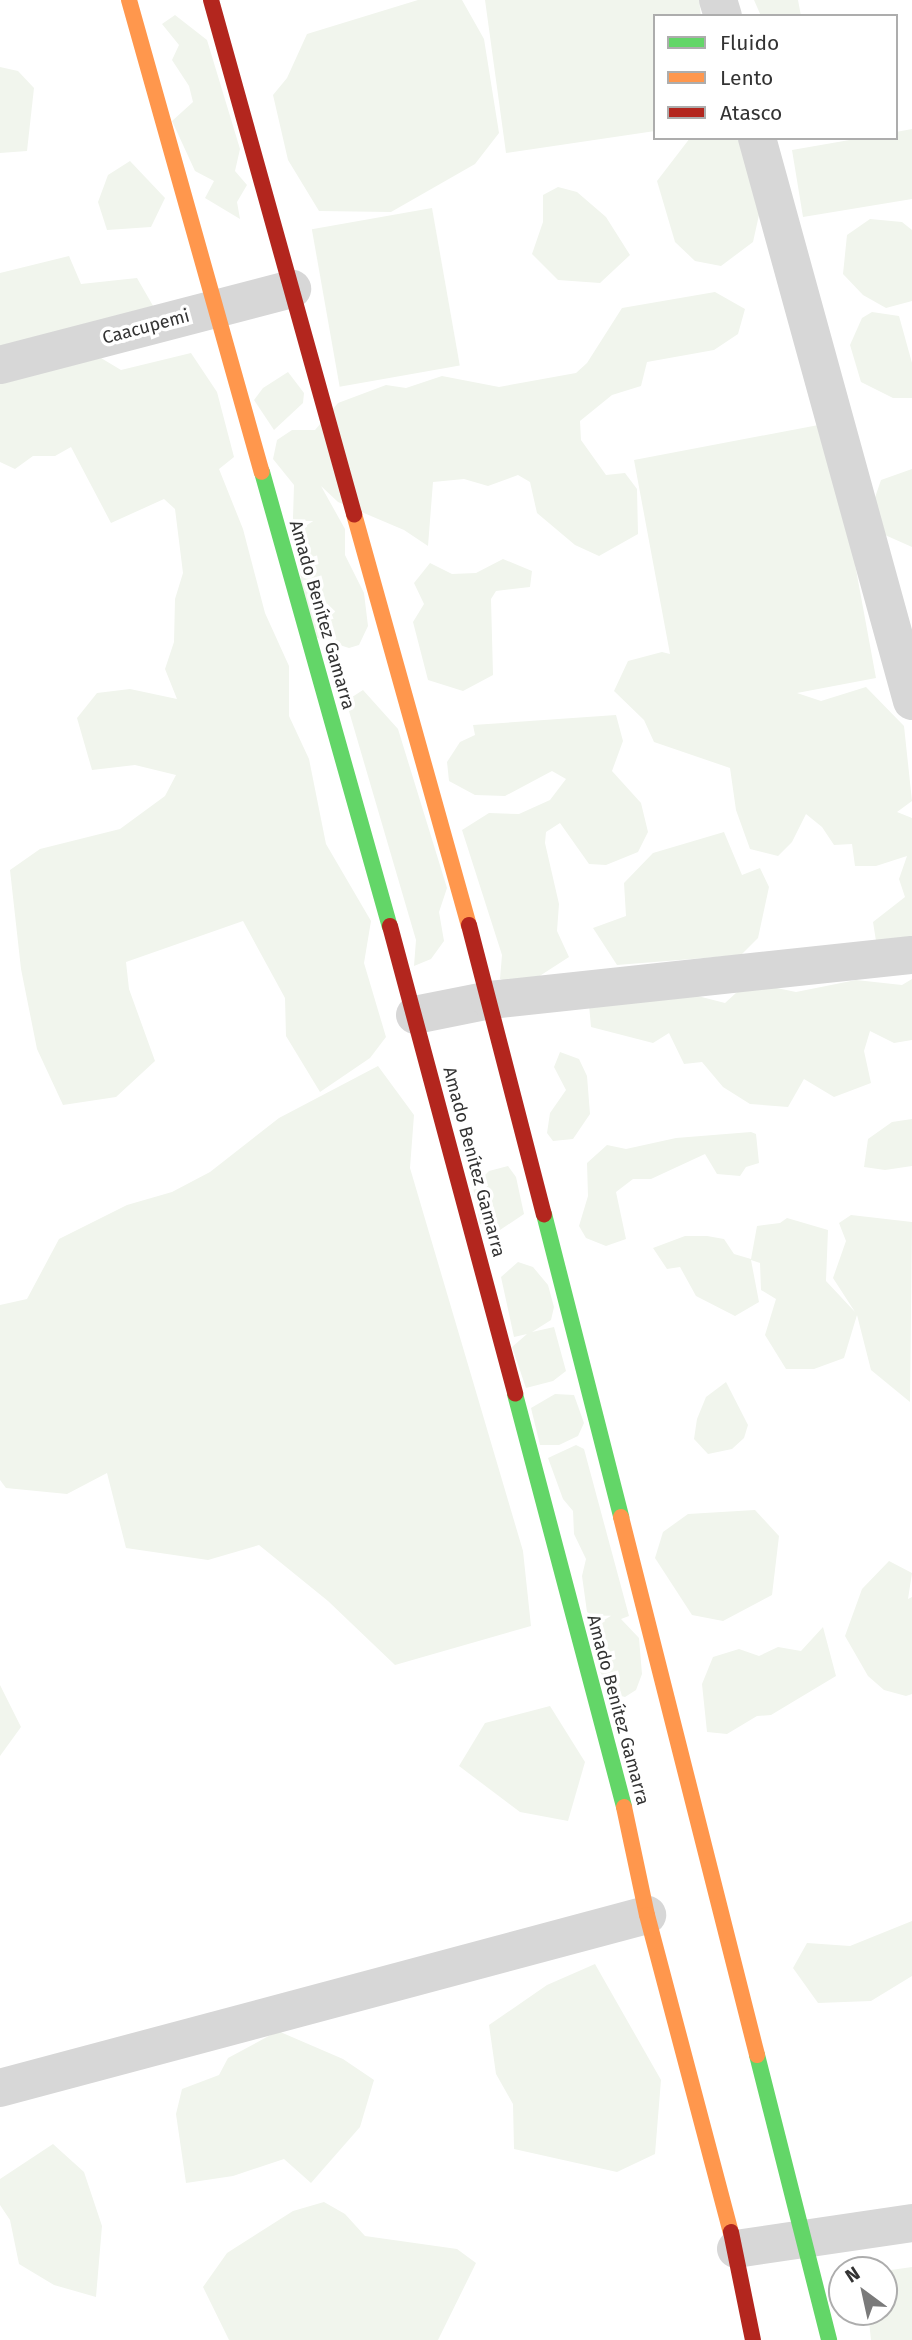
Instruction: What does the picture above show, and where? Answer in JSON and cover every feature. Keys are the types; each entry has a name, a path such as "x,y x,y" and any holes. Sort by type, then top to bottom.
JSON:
{"main road":[{"name":"Amado Benítez Gamarra","path":"129,0 415,1014 622,1796 647,1915 736,2249 753,2340"},
{"path":"211,0 491,999 829,2340"}],"street":[{"path":"758,140 912,701"},
{"name":"Caacupemi","path":"0,365 292,289"},
{"path":"415,1014 491,999 912,955"},
{"path":"0,2088 647,1915"},
{"path":"736,2249 912,2223"}],"shaded area":[{"path":"418,0 462,0 484,39 499,133 475,164 391,212 319,211 288,160 273,95 287,78 307,34"},
{"path":"485,0 699,0 701,14 653,14 653,131 506,153"},
{"path":"754,0 798,0 801,14 760,14"},
{"path":"175,15 207,40 240,149 235,171 247,185 237,202 240,219 205,198 214,181 195,171 172,121 193,102 189,86 172,60 179,45 162,24"},
{"path":"0,67 18,71 34,88 27,151 0,153"},
{"path":"912,129 912,199 803,217 792,150 850,140 898,140 898,132"},
{"path":"688,140 741,140 761,206 753,242 721,266 695,261 675,242 657,181"},
{"path":"130,161 165,198 151,227 107,230 98,202 108,175"},
{"path":"558,187 577,192 606,217 630,255 600,283 558,280 532,254 543,222 543,195"},
{"path":"432,208 460,366 340,387 312,229"},
{"path":"870,219 902,222 912,230 912,301 886,308 863,295 843,274 847,235"},
{"path":"69,256 81,284 137,278 156,311 0,357 0,273"},
{"path":"715,292 745,309 738,334 714,350 647,362 641,386 612,395 580,421 581,440 606,475 625,473 637,489 638,534 599,556 575,545 537,513 530,482 518,475 488,486 464,479 433,482 428,546 404,530 338,502 321,486 345,529 345,555 364,593 368,626 359,645 349,648 308,635 293,518 294,485 273,459 277,440 292,430 315,430 338,403 386,385 406,388 442,376 499,387 576,373 587,363 622,308"},
{"path":"872,312 899,316 912,363 912,398 893,398 861,382 850,345 862,318"},
{"path":"191,353 217,392 234,457 219,469 243,529 265,613 289,666 289,716 309,759 326,844 371,921 364,963 386,1037 370,1058 320,1092 286,1036 285,998 243,921 126,962 129,989 155,1061 116,1097 63,1105 37,1049 21,969 10,870 40,849 120,829 165,796 176,775 135,765 92,770 77,718 97,693 130,689 177,699 165,669 174,642 175,599 183,573 175,509 164,499 111,523 71,447 55,456 33,456 15,469 0,462 0,380 101,358 121,370"},
{"path":"288,372 304,393 303,403 274,430 254,400 263,388"},
{"path":"829,423 876,678 797,693 821,701 866,687 904,726 912,801 897,812 912,818 912,945 876,941 873,922 905,897 899,879 907,856 876,866 855,866 852,844 834,845 822,827 806,814 792,842 778,856 750,849 736,810 730,768 654,742 644,720 614,691 628,661 662,652 670,654 634,460"},
{"path":"912,469 912,547 885,535 870,512 881,480"},
{"path":"503,559 532,571 530,587 496,591 491,599 493,675 463,691 428,680 413,622 424,604 414,583 430,563 452,574 476,573"},
{"path":"363,690 398,729 447,888 439,912 444,941 431,959 414,966 416,940 346,701"},
{"path":"616,715 623,741 612,771 641,803 648,832 638,852 606,865 589,864 560,823 546,832 545,843 559,904 557,931 569,957 521,988 500,979 502,955 462,830 489,813 519,814 550,800 566,779 552,771 505,796 475,795 449,781 447,762 460,742 475,735 473,725"},
{"path":"724,832 742,875 760,868 769,887 758,938 741,955 617,965 593,928 626,916 624,883 653,853"},
{"path":"912,979 912,1040 894,1043 870,1031 864,1051 871,1083 834,1097 804,1079 788,1107 750,1104 723,1087 702,1062 684,1064 669,1033 653,1043 591,1027 589,1005 686,993 725,1003 748,982 796,992 856,980 902,985"},
{"path":"560,1052 579,1059 587,1076 590,1114 573,1139 553,1141 547,1133 550,1113 566,1090 554,1067"},
{"path":"378,1066 414,1115 410,1168 523,1551 531,1626 395,1665 328,1601 259,1545 208,1560 126,1548 107,1473 67,1494 6,1488 0,1480 0,1305 27,1299 59,1239 127,1205 172,1192 210,1172 279,1118"},
{"path":"912,1119 912,1166 885,1170 864,1167 868,1139 892,1122"},
{"path":"751,1132 756,1134 759,1163 746,1167 740,1176 717,1174 705,1154 651,1179 633,1179 616,1192 626,1239 606,1246 586,1238 579,1226 588,1196 587,1163 607,1145 626,1149 676,1138"},
{"path":"508,1166 516,1177 524,1214 500,1230 480,1224 473,1187 489,1171"},
{"path":"851,1215 912,1222 910,1402 871,1370 857,1315 844,1358 814,1369 786,1369 765,1335 776,1299 761,1290 760,1263 751,1260 759,1302 735,1316 696,1296 680,1267 667,1269 653,1248 685,1236 707,1236 724,1239 734,1254 751,1259 757,1226 780,1223 787,1218 828,1230 826,1281 855,1312 833,1278 846,1241 839,1223"},
{"path":"518,1262 533,1267 548,1285 554,1307 551,1320 532,1332 554,1327 566,1371 553,1381 526,1388 512,1347 527,1334 514,1337 501,1277"},
{"path":"726,1382 748,1425 744,1438 732,1449 708,1454 694,1439 697,1419 706,1397"},
{"path":"555,1394 574,1395 584,1423 578,1436 559,1445 540,1445 531,1408"},
{"path":"576,1445 584,1449 629,1616 621,1619 639,1638 642,1674 636,1690 625,1697 614,1694 600,1672 610,1664 597,1635 600,1620 587,1612 582,1576 586,1559 574,1534 573,1511 563,1499 548,1458"},
{"path":"755,1510 779,1536 772,1595 723,1621 692,1615 655,1558 663,1532 688,1514"},
{"path":"889,1561 912,1573 908,1599 912,1597 912,1694 906,1696 884,1690 868,1676 845,1636 862,1589"},
{"path":"823,1627 836,1676 771,1715 757,1716 727,1734 707,1732 702,1684 713,1657 739,1649 759,1656 778,1647 801,1651"},
{"path":"0,1685 21,1727 0,1756"},
{"path":"550,1706 585,1762 568,1821 520,1812 459,1766 485,1723"},
{"path":"912,1921 912,1976 871,2001 818,2003 793,1968 807,1943 850,1946"},
{"path":"595,1964 661,2080 655,2154 617,2172 514,2149 513,2104 496,2074 489,2025 547,1985"},
{"path":"278,2031 343,2059 374,2080 360,2127 311,2183 284,2159 233,2176 186,2183 176,2114 182,2089 219,2075 228,2058"},
{"path":"53,2144 84,2172 102,2226 96,2297 54,2285 19,2264 10,2220 0,2205 0,2179"},
{"path":"324,2202 345,2214 365,2236 457,2249 476,2263 438,2340 229,2340 203,2287 227,2253 293,2211"},
{"path":"912,2267 912,2340 871,2340 870,2326 898,2326 898,2269"}],"traffic: fast":[{"path":"262,472 390,926"},
{"path":"544,1214 621,1517"},
{"path":"515,1394 624,1807"},
{"path":"757,2055 829,2340"}],"traffic: slow":[{"path":"129,0 262,472"},
{"path":"354,514 469,925"},
{"path":"621,1517 757,2055"},
{"path":"624,1807 647,1915 731,2232"}],"traffic: jam":[{"path":"211,0 354,514"},
{"path":"469,925 544,1214"},
{"path":"390,926 515,1394"},
{"path":"731,2232 753,2340"}]}
